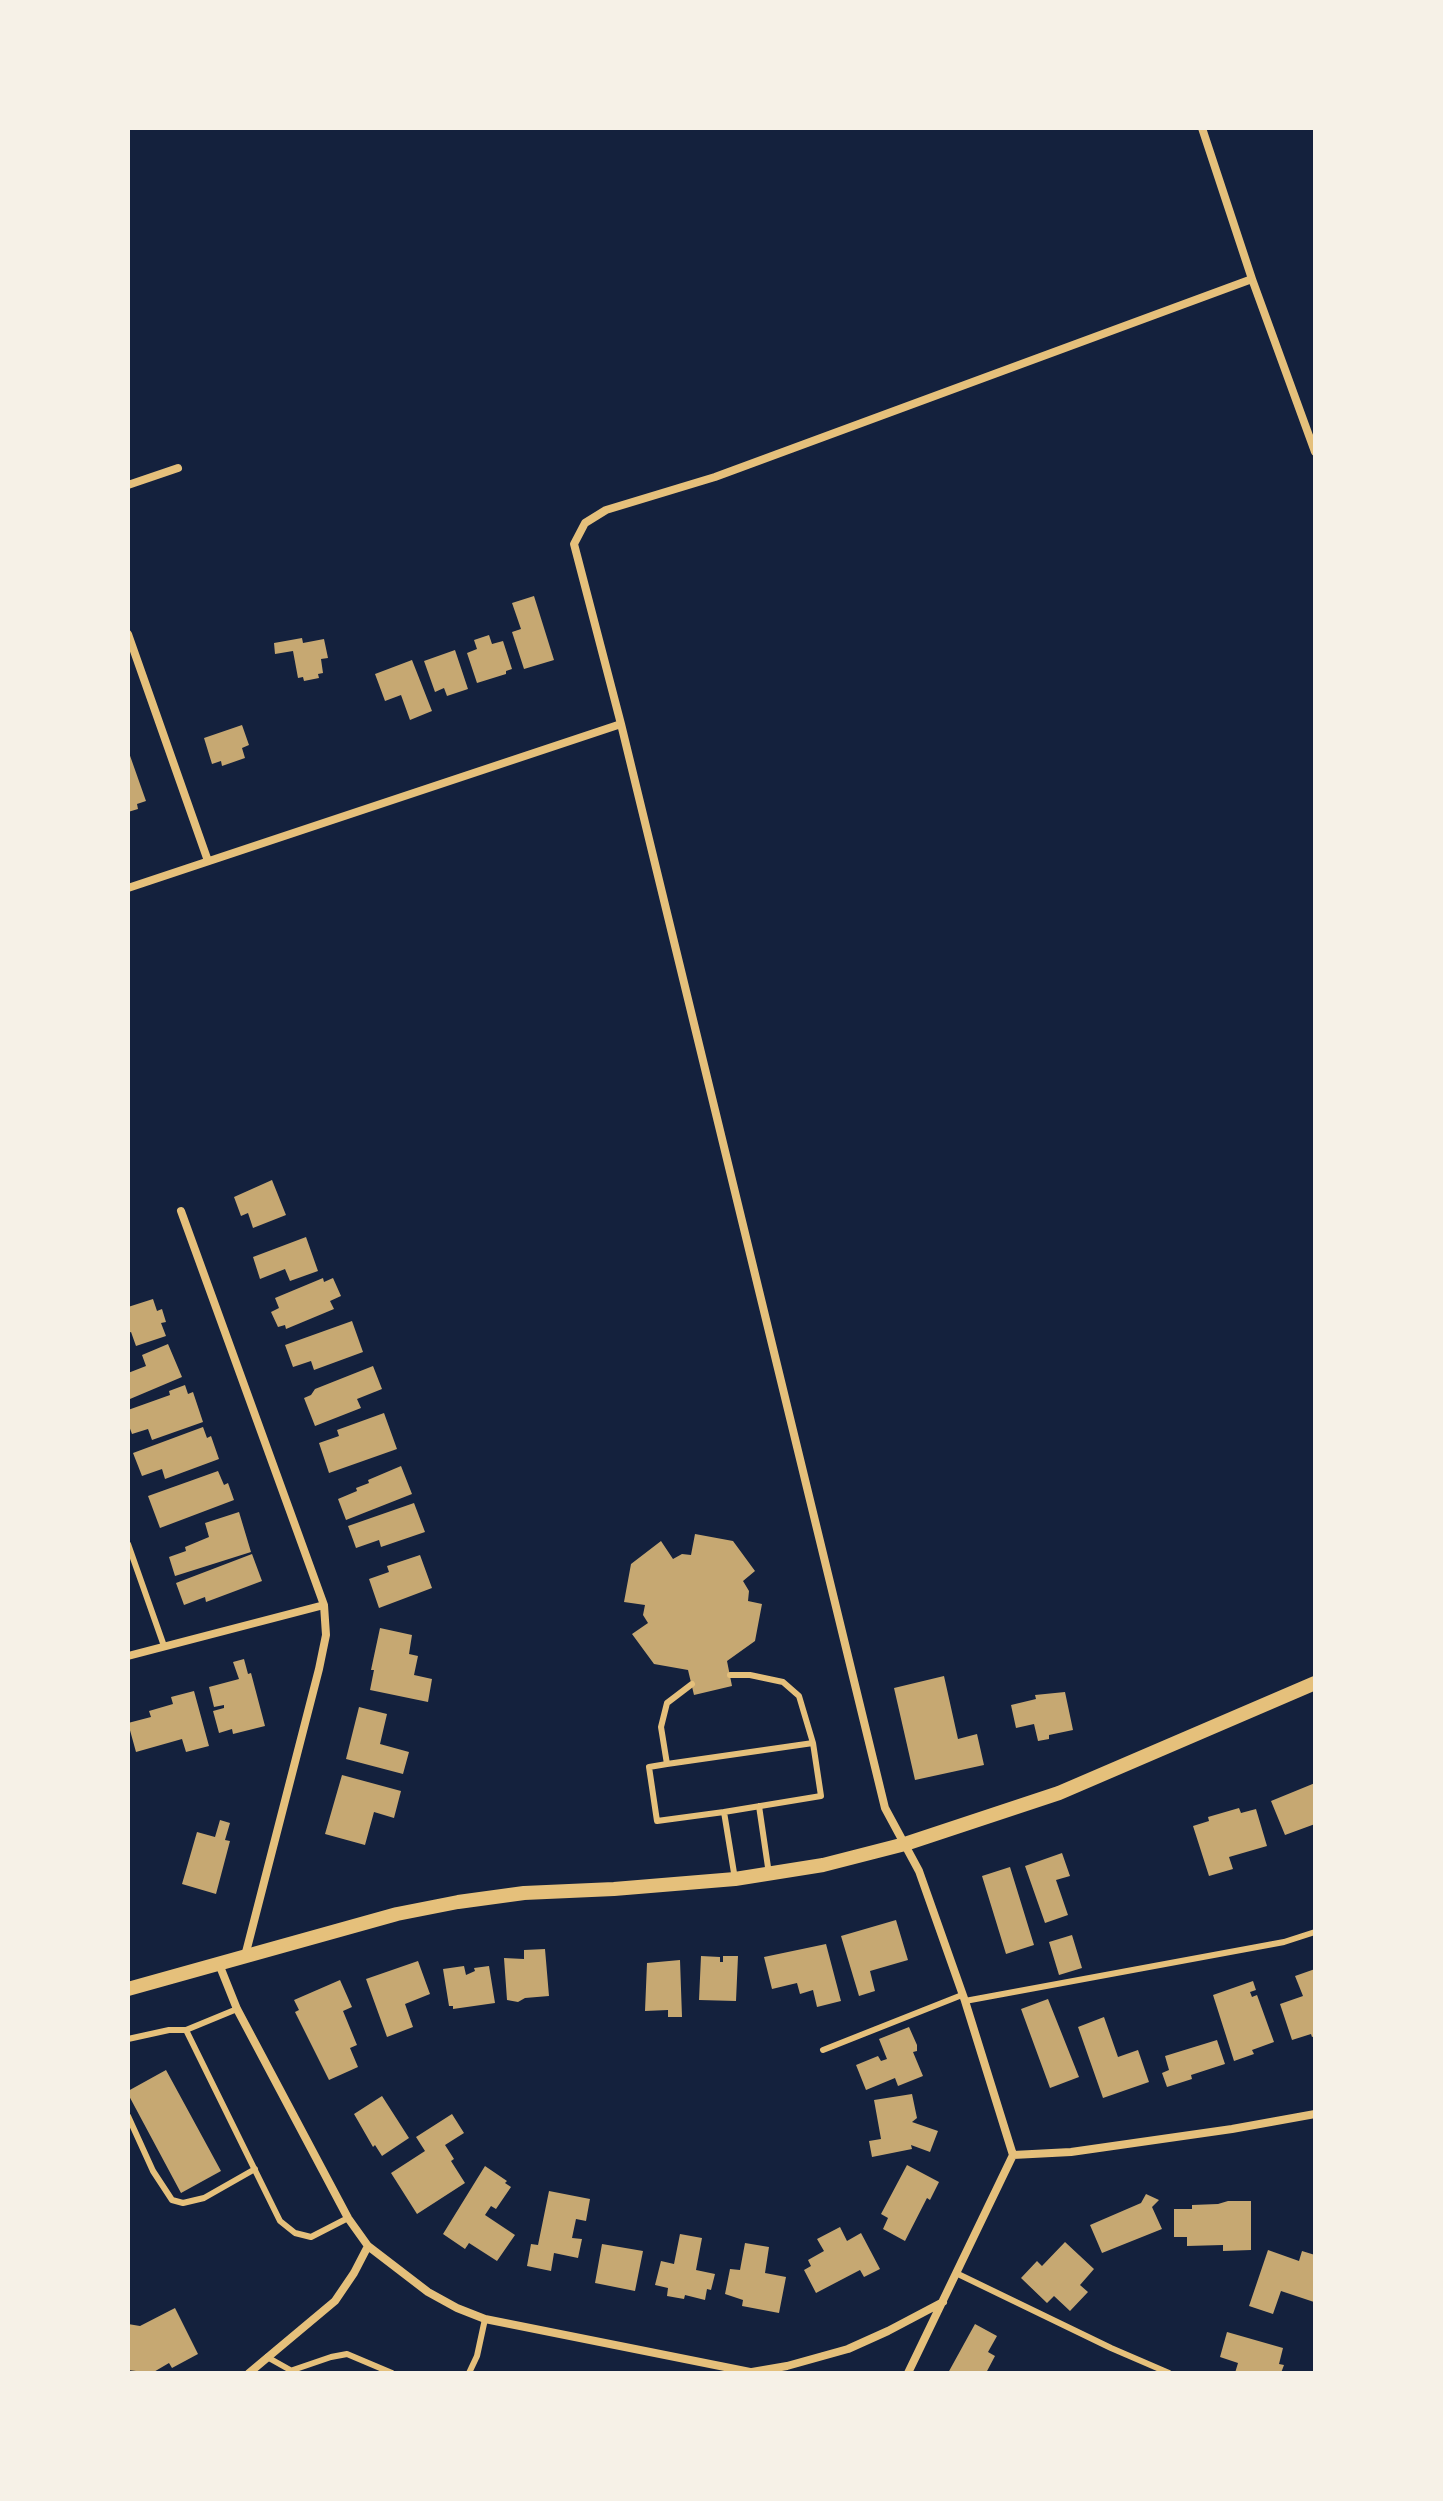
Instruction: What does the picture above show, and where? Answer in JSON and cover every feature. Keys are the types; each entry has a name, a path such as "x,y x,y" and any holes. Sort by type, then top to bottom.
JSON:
{"street":[{"path":"1202,128 1252,279 1315,452"},
{"path":"908,2373 1013,2155 919,1871 885,1808 621,724 574,544 585,523 606,510 731,471 1252,279"},
{"path":"128,485 178,468"},
{"path":"128,634 208,861"},
{"path":"128,888 621,724"},
{"path":"181,1211 324,1605 326,1635 319,1669 245,1956"},
{"path":"128,1656 324,1605"},
{"path":"128,1989 397,1914 458,1902 524,1893 735,1879 823,1865 905,1844 1059,1793 1315,1683"},
{"path":"219,1964 237,2009 348,2218 368,2246 428,2292 457,2308 485,2319 754,2372 848,2349 944,2302"},
{"path":"1013,2155 1071,2152 1315,2114"},
{"path":"249,2373 335,2301 368,2246"}],"lane":[{"path":"128,1544 164,1646"},
{"path":"730,1675 750,1675 783,1682 799,1696 813,1743 821,1796 657,1821 649,1767 813,1743"},
{"path":"667,1764 661,1727 667,1703 692,1684"},
{"path":"759,1806 769,1874"},
{"path":"724,1812 735,1879"},
{"path":"823,2050 963,1998 1284,1942 1315,1932"},
{"path":"128,2039 169,2030 186,2030 237,2009"},
{"path":"186,2030 280,2221 295,2233 311,2237 348,2218"},
{"path":"128,2116 153,2171 172,2200 183,2203 204,2198 255,2169"},
{"path":"958,2274 1169,2373"},
{"path":"469,2373 477,2356 485,2319"},
{"path":"267,2357 292,2372 347,2354 392,2373"}],"building":[{"path":"534,596 554,660 524,669 512,632 521,629 512,603"},
{"path":"489,635 492,644 503,641 512,669 506,674 477,683 467,653 477,649 474,640"},
{"path":"302,638 303,643 324,639 328,658 321,659 323,673 318,674 319,678 304,681 303,677 298,678 293,651 275,654 274,643"},
{"path":"455,650 468,689 447,696 444,688 435,692 424,661"},
{"path":"412,660 432,711 410,720 401,695 385,701 375,674"},
{"path":"242,725 249,745 242,748 245,758 222,766 221,761 212,764 204,738"},
{"path":"128,750 146,801 137,804 138,809 128,812"},
{"path":"272,1180 286,1215 253,1228 248,1213 241,1216 234,1197"},
{"path":"306,1237 318,1271 290,1281 285,1269 260,1279 253,1257"},
{"path":"323,1278 324,1282 333,1278 341,1296 330,1301 334,1309 286,1329 285,1325 278,1327 271,1312 279,1308 275,1298"},
{"path":"153,1299 157,1311 162,1309 166,1322 161,1323 166,1336 136,1346 131,1332 128,1333 128,1307"},
{"path":"352,1321 363,1352 314,1370 311,1361 293,1367 285,1345"},
{"path":"168,1344 182,1377 130,1399 128,1373 146,1366 142,1355"},
{"path":"373,1366 382,1389 357,1399 361,1408 315,1426 304,1398 315,1389"},
{"path":"185,1385 188,1394 193,1392 203,1422 152,1440 148,1429 132,1434 128,1410 170,1395 169,1391"},
{"path":"384,1413 397,1449 329,1473 319,1443 339,1436 337,1430"},
{"path":"203,1427 207,1438 211,1436 219,1459 165,1479 162,1469 142,1476 133,1453"},
{"path":"401,1466 412,1494 346,1520 338,1499 357,1491 356,1488 369,1483 368,1480"},
{"path":"218,1471 224,1485 228,1483 234,1500 160,1528 148,1496"},
{"path":"414,1503 425,1532 381,1547 379,1540 356,1548 348,1526"},
{"path":"239,1512 251,1552 175,1576 169,1557 209,1537 205,1523"},
{"path":"695,1534 733,1541 755,1571 743,1581 749,1591 748,1601 762,1604 755,1641 727,1661 732,1686 694,1695 688,1670 654,1664 632,1634 648,1623 643,1615 645,1605 624,1602 631,1564 661,1541 673,1559 682,1554 691,1555"},
{"path":"252,1554 262,1581 206,1602 205,1597 184,1605 176,1583"},
{"path":"420,1555 432,1588 379,1608 369,1579 389,1572 387,1566"},
{"path":"380,1628 412,1635 409,1654 418,1656 414,1675 432,1679 428,1702 370,1690"},
{"path":"244,1659 248,1674 251,1673 265,1726 233,1734 232,1729 219,1733 213,1711 224,1708 224,1705 214,1707 209,1687 239,1679 233,1662"},
{"path":"944,1676 958,1739 977,1734 984,1765 915,1780 894,1688"},
{"path":"194,1691 209,1746 186,1752 182,1739 136,1752 128,1723 151,1717 149,1711 173,1704 171,1697"},
{"path":"1065,1692 1073,1730 1049,1735 1049,1739 1038,1741 1034,1724 1016,1728 1011,1705 1036,1699 1035,1695"},
{"path":"359,1707 387,1714 380,1744 409,1752 403,1774 346,1759"},
{"path":"342,1775 401,1791 394,1818 374,1812 365,1845 325,1834"},
{"path":"1315,1783 1315,1824 1285,1835 1271,1801"},
{"path":"1239,1808 1241,1813 1256,1809 1267,1846 1229,1857 1233,1869 1209,1876 1193,1826 1209,1821 1208,1817"},
{"path":"220,1820 230,1823 225,1840 230,1841 216,1894 182,1884 197,1832 215,1837"},
{"path":"1062,1853 1070,1876 1056,1880 1068,1915 1045,1923 1025,1866"},
{"path":"1010,1867 1034,1945 1006,1954 982,1876"},
{"path":"896,1920 908,1960 870,1971 875,1991 859,1996 841,1936"},
{"path":"1072,1935 1082,1968 1059,1975 1049,1942"},
{"path":"826,1944 841,2001 817,2007 813,1990 800,1994 797,1983 772,1989 764,1957"},
{"path":"545,1949 549,1996 525,1998 518,2002 507,2000 504,1958 524,1959 524,1950"},
{"path":"701,1956 720,1957 720,1962 723,1962 723,1956 738,1956 736,2001 699,2000"},
{"path":"680,1960 682,2017 668,2017 668,2010 645,2011 647,1963"},
{"path":"418,1961 430,1994 405,2004 413,2027 387,2037 366,1979"},
{"path":"464,1966 466,1975 475,1971 474,1968 489,1966 495,2003 453,2009 449,2006 443,1969"},
{"path":"1315,1969 1315,2036 1311,2034 1292,2040 1280,2004 1303,1996 1295,1976"},
{"path":"340,1980 352,2007 343,2011 357,2045 350,2048 358,2067 329,2080 295,2012 299,2010 294,2000"},
{"path":"1253,1981 1256,1990 1250,1992 1252,1997 1257,1995 1274,2042 1234,2061 1213,1995"},
{"path":"1048,1999 1079,2077 1050,2088 1021,2009"},
{"path":"1104,2017 1118,2057 1138,2050 1149,2082 1103,2098 1078,2027"},
{"path":"909,2027 917,2045 917,2051 913,2052 923,2076 898,2086 895,2078 866,2090 856,2065 878,2056 881,2061 887,2059 879,2039"},
{"path":"1217,2040 1225,2064 1167,2087 1162,2073 1169,2070 1165,2056"},
{"path":"166,2070 221,2171 181,2193 128,2094 128,2091"},
{"path":"912,2094 917,2118 912,2122 938,2131 930,2152 911,2145 912,2149 872,2157 869,2141 881,2139 874,2100"},
{"path":"382,2096 409,2138 382,2156 375,2145 373,2147 354,2114"},
{"path":"452,2114 464,2133 445,2145 465,2183 417,2214 391,2173 425,2151 416,2137"},
{"path":"907,2165 939,2182 930,2200 927,2198 905,2241 883,2229 888,2218 881,2214"},
{"path":"485,2166 511,2187 496,2209 491,2206 485,2215 515,2235 497,2261 469,2243 465,2249 443,2234"},
{"path":"549,2191 590,2199 586,2221 576,2219 572,2238 582,2239 578,2258 554,2253 551,2271 527,2266 531,2244 538,2245"},
{"path":"1146,2194 1159,2200 1152,2207 1162,2229 1102,2253 1090,2225 1141,2203"},
{"path":"1251,2201 1251,2250 1223,2251 1223,2245 1187,2246 1187,2237 1174,2237 1174,2209 1192,2209 1192,2205"},
{"path":"840,2227 847,2241 861,2233 880,2269 864,2277 860,2270 816,2293 804,2270 811,2266 808,2260 824,2251 817,2239"},
{"path":"680,2234 702,2238 696,2270 715,2274 705,2300 685,2295 684,2299 667,2296 668,2288 655,2285 661,2261 674,2264"},
{"path":"1065,2242 1094,2269 1080,2285 1088,2292 1070,2311 1054,2296 1047,2303 1021,2278 1037,2261 1042,2266"},
{"path":"745,2243 769,2247 765,2273 786,2277 779,2313 742,2306 743,2300 725,2294 730,2269 740,2270"},
{"path":"602,2244 643,2251 635,2291 595,2283"},
{"path":"1268,2250 1299,2261 1302,2251 1315,2255 1314,2302 1281,2291 1273,2314 1249,2306"},
{"path":"175,2308 198,2354 172,2368 169,2363 152,2373 128,2370 128,2324 140,2326"},
{"path":"975,2324 997,2336 988,2352 995,2356 986,2373 948,2373"},
{"path":"1227,2332 1283,2348 1279,2364 1284,2365 1281,2373 1235,2373 1238,2363 1220,2357"}]}
